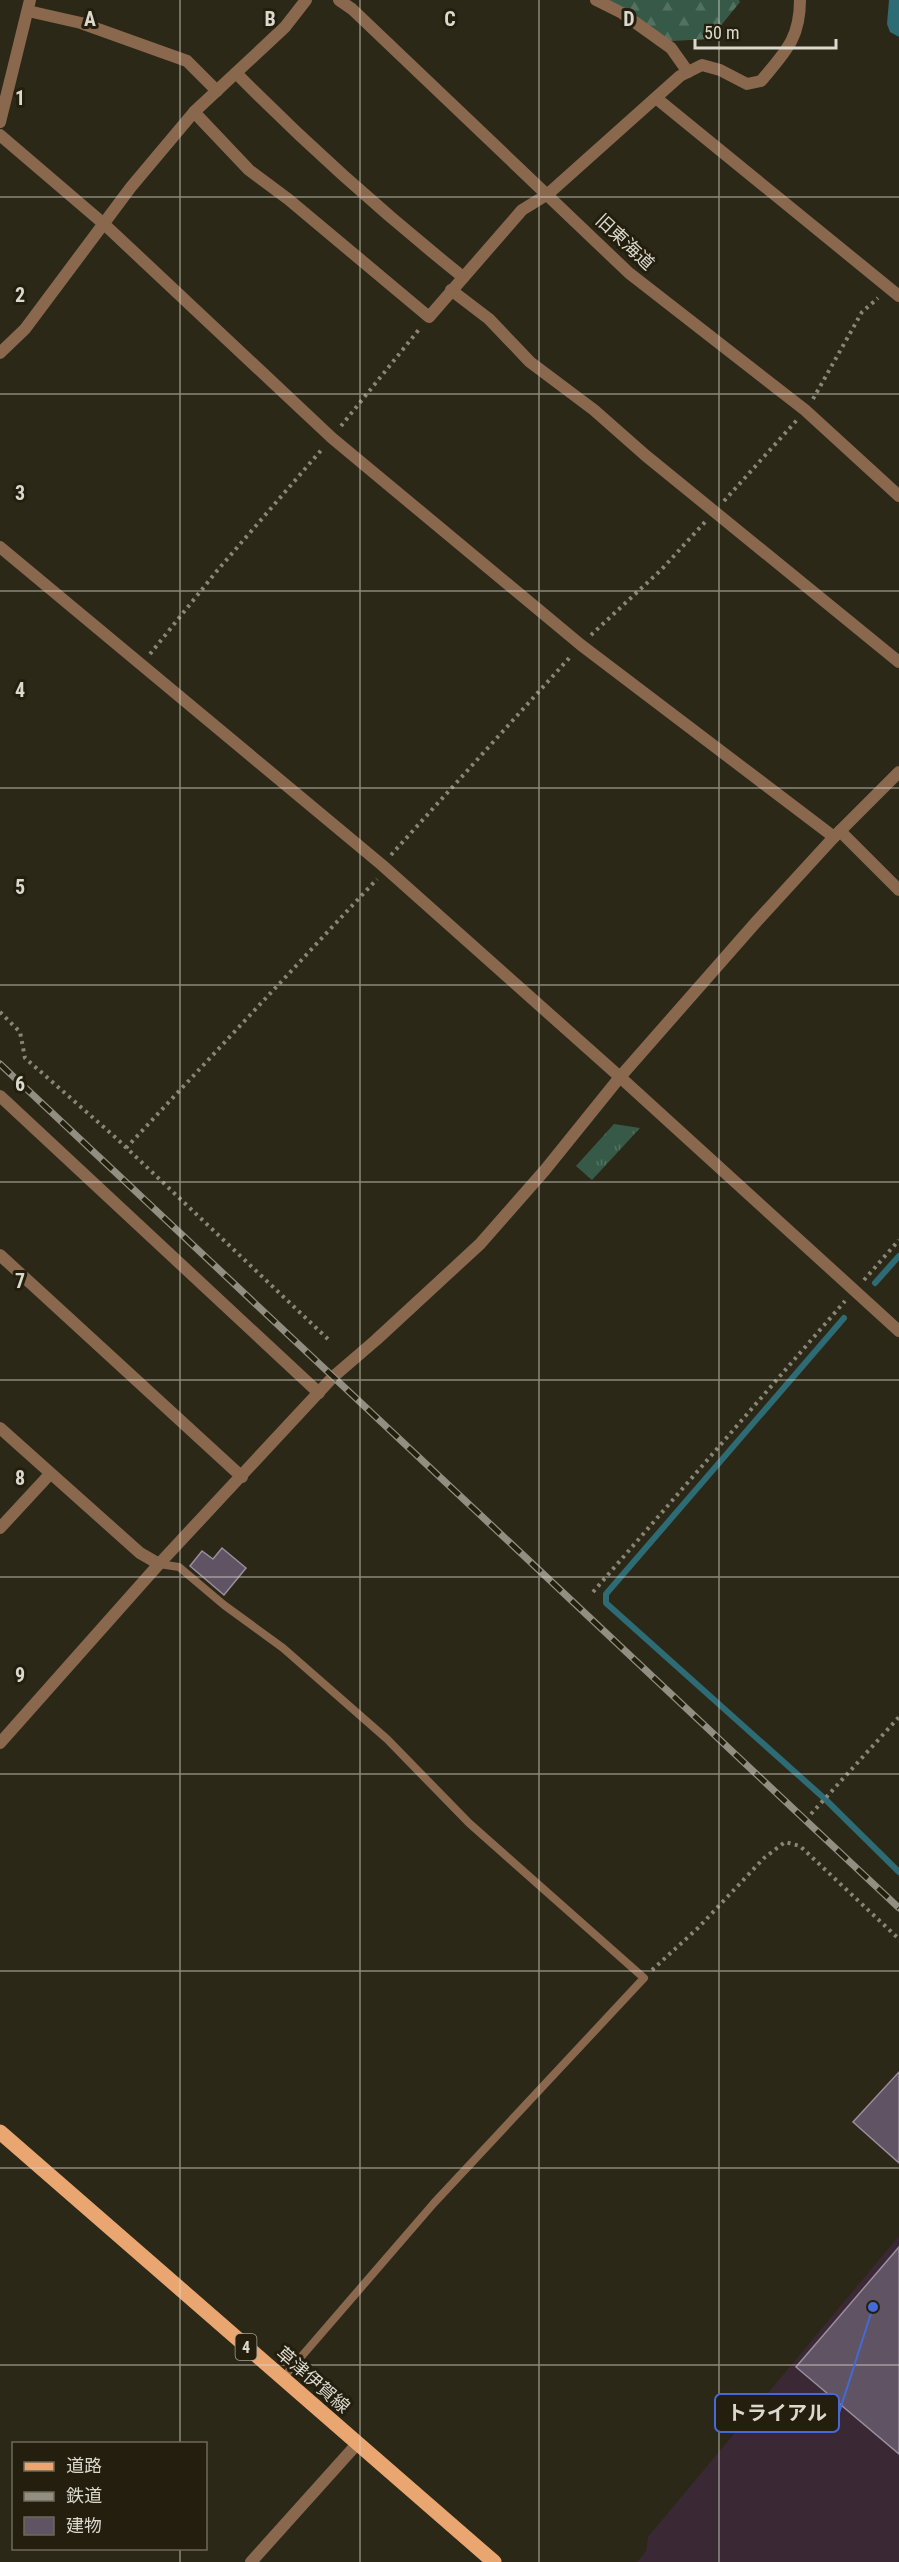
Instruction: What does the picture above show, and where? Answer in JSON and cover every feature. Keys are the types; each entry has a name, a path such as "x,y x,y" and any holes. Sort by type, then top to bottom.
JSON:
{"main road":[{"name":"草津伊賀線","path":"0,2132 494,2562"}],"street":[{"path":"0,353 25,329 131,187 194,112 285,27 306,0"},
{"name":"旧東海道","path":"339,0 548,194 629,273 806,410 899,496"},
{"path":"596,0 622,13 671,48 688,72"},
{"path":"194,112 249,170 288,199 429,317 522,210 548,194 680,76 702,65 720,70 747,84 762,81 789,47 800,21 800,0"},
{"path":"0,122 29,5 187,60 217,91"},
{"path":"236,73 345,179 463,278"},
{"path":"656,98 894,292"},
{"path":"0,135 104,224 332,438 581,645 837,834 899,890"},
{"path":"451,290 489,319 530,362 594,410 645,455 899,662"},
{"path":"0,547 381,865 620,1077 899,1331"},
{"path":"0,1743 159,1564 333,1377 480,1244 545,1170 620,1077 757,921 837,834 899,772"},
{"path":"0,1096 319,1393"},
{"path":"0,1255 242,1477"},
{"path":"0,1428 140,1553 159,1564"},
{"path":"0,1528 50,1474"},
{"path":"251,2562 357,2444"}],"lane":[{"path":"159,1564 179,1567 224,1605 283,1648 387,1739 469,1823 644,1978 434,2203 282,2379"}],"path":[{"path":"806,410 861,312 894,292"},
{"path":"141,665 216,572 332,438 429,317"},
{"path":"126,1148 375,882 381,865"},
{"path":"0,1012 20,1032 25,1058 126,1148 330,1341"},
{"path":"593,1592 899,1239"},
{"path":"811,1814 899,1717"},
{"path":"644,1978 698,1928 764,1858 785,1842 800,1846 899,1939"}],"shaded area":[{"path":"899,2236 899,2562 637,2562 646,2551 648,2537"}],"green space":[{"path":"606,0 739,0 740,2 710,39 671,41"},
{"path":"614,1124 640,1128 592,1180 576,1166"}],"water":[{"path":"889,0 899,0 899,37 890,32 887,24"}],"building":[{"path":"222,1548 246,1568 224,1595 190,1566 202,1551 213,1559"},
{"path":"899,2072 899,2163 853,2122"},
{"path":"899,2247 899,2454 796,2367"}],"waterway":[{"path":"875,1283 899,1256"},
{"path":"844,1318 606,1594 606,1603 825,1799 899,1872"}],"railway":[{"path":"0,1064 899,1908"}],"place":[{"name":"トライアル","path":"873,2307"}]}
